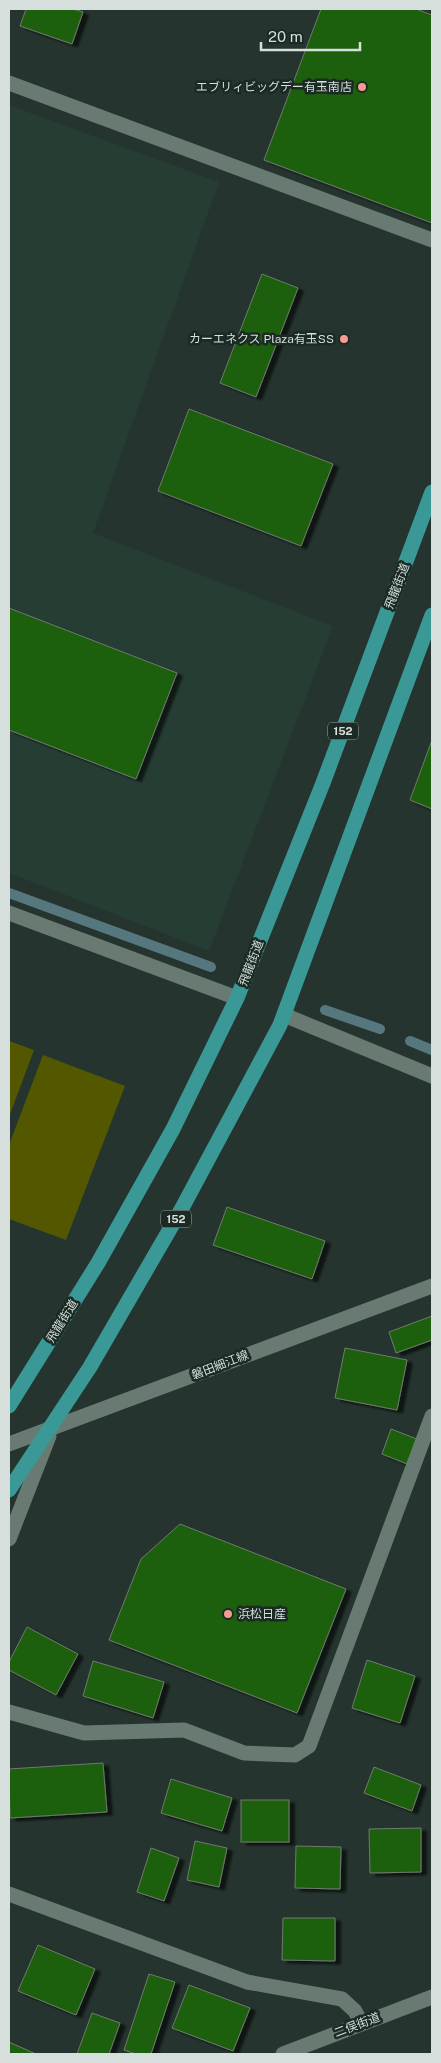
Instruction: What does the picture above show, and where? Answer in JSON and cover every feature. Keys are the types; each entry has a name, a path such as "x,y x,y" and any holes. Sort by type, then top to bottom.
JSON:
{"highway":[{"name":"飛龍街道","path":"9,1406 121,1222 173,1129 239,992 323,783 432,492"},
{"name":"152","path":"9,1490 52,1428 182,1210 286,1009 357,813 432,615"}],"street":[{"path":"9,83 432,240"},
{"path":"9,913 239,992"},
{"path":"286,1009 432,1076"},
{"name":"磐田細江線","path":"9,1444 432,1286"},
{"path":"9,1712 84,1733 184,1730 244,1753 295,1755 304,1751 309,1746 432,1416"},
{"path":"9,1539 52,1428"},
{"path":"9,1894 247,1982 294,1992 342,1999 355,2011 361,2023"},
{"name":"二俣街道","path":"283,2054 432,1997"}],"shaded area":[{"path":"9,105 219,182 93,533 333,626 209,951 9,873"},
{"path":"9,1041 34,1050 9,1117"},
{"path":"43,1055 125,1086 66,1240 9,1219 9,1145"}],"building":[{"path":"26,9 73,9 83,12 72,44 20,26"},
{"name":"エブリィビッグデー有玉南店","path":"321,9 416,9 432,15 432,223 264,160"},
{"path":"262,274 298,288 256,397 220,383"},
{"path":"189,409 333,464 301,546 158,491"},
{"path":"9,608 177,673 136,779 9,730"},
{"path":"432,740 432,809 410,800"},
{"path":"227,1207 325,1241 312,1279 213,1245"},
{"path":"432,1316 432,1340 396,1353 389,1332"},
{"path":"345,1348 407,1360 397,1410 335,1398"},
{"path":"391,1429 417,1439 407,1464 382,1454"},
{"name":"浜松日産","path":"180,1524 346,1589 297,1713 109,1640 141,1559"},
{"path":"27,1627 78,1654 56,1695 9,1670 9,1662"},
{"path":"367,1660 415,1676 400,1723 352,1708"},
{"path":"93,1661 164,1682 153,1718 83,1696"},
{"path":"103,1763 107,1812 10,1818 9,1769"},
{"path":"374,1767 421,1785 412,1811 364,1793"},
{"path":"171,1779 232,1798 222,1831 161,1813"},
{"path":"241,1800 289,1800 289,1842 241,1842"},
{"path":"421,1828 421,1872 370,1873 369,1829"},
{"path":"195,1841 227,1848 219,1887 187,1880"},
{"path":"296,1846 341,1847 340,1889 295,1888"},
{"path":"151,1848 179,1858 164,1901 137,1892"},
{"path":"283,1918 335,1918 335,1961 282,1960"},
{"path":"38,1945 95,1969 76,2015 18,1991"},
{"path":"149,1974 175,1982 151,2054 136,2054 124,2050"},
{"path":"189,1985 250,2008 233,2051 172,2028"},
{"path":"92,2013 120,2023 109,2054 77,2054"},
{"path":"9,2042 36,2054 9,2054"}],"waterway":[{"path":"9,893 211,967"},
{"path":"325,1010 380,1029"},
{"path":"410,1041 432,1050"}],"place":[{"name":"エブリィビッグデー有玉南店","path":"362,87"},
{"name":"カーエネクス Plaza有玉SS","path":"344,339"},
{"name":"浜松日産","path":"228,1614"}]}
